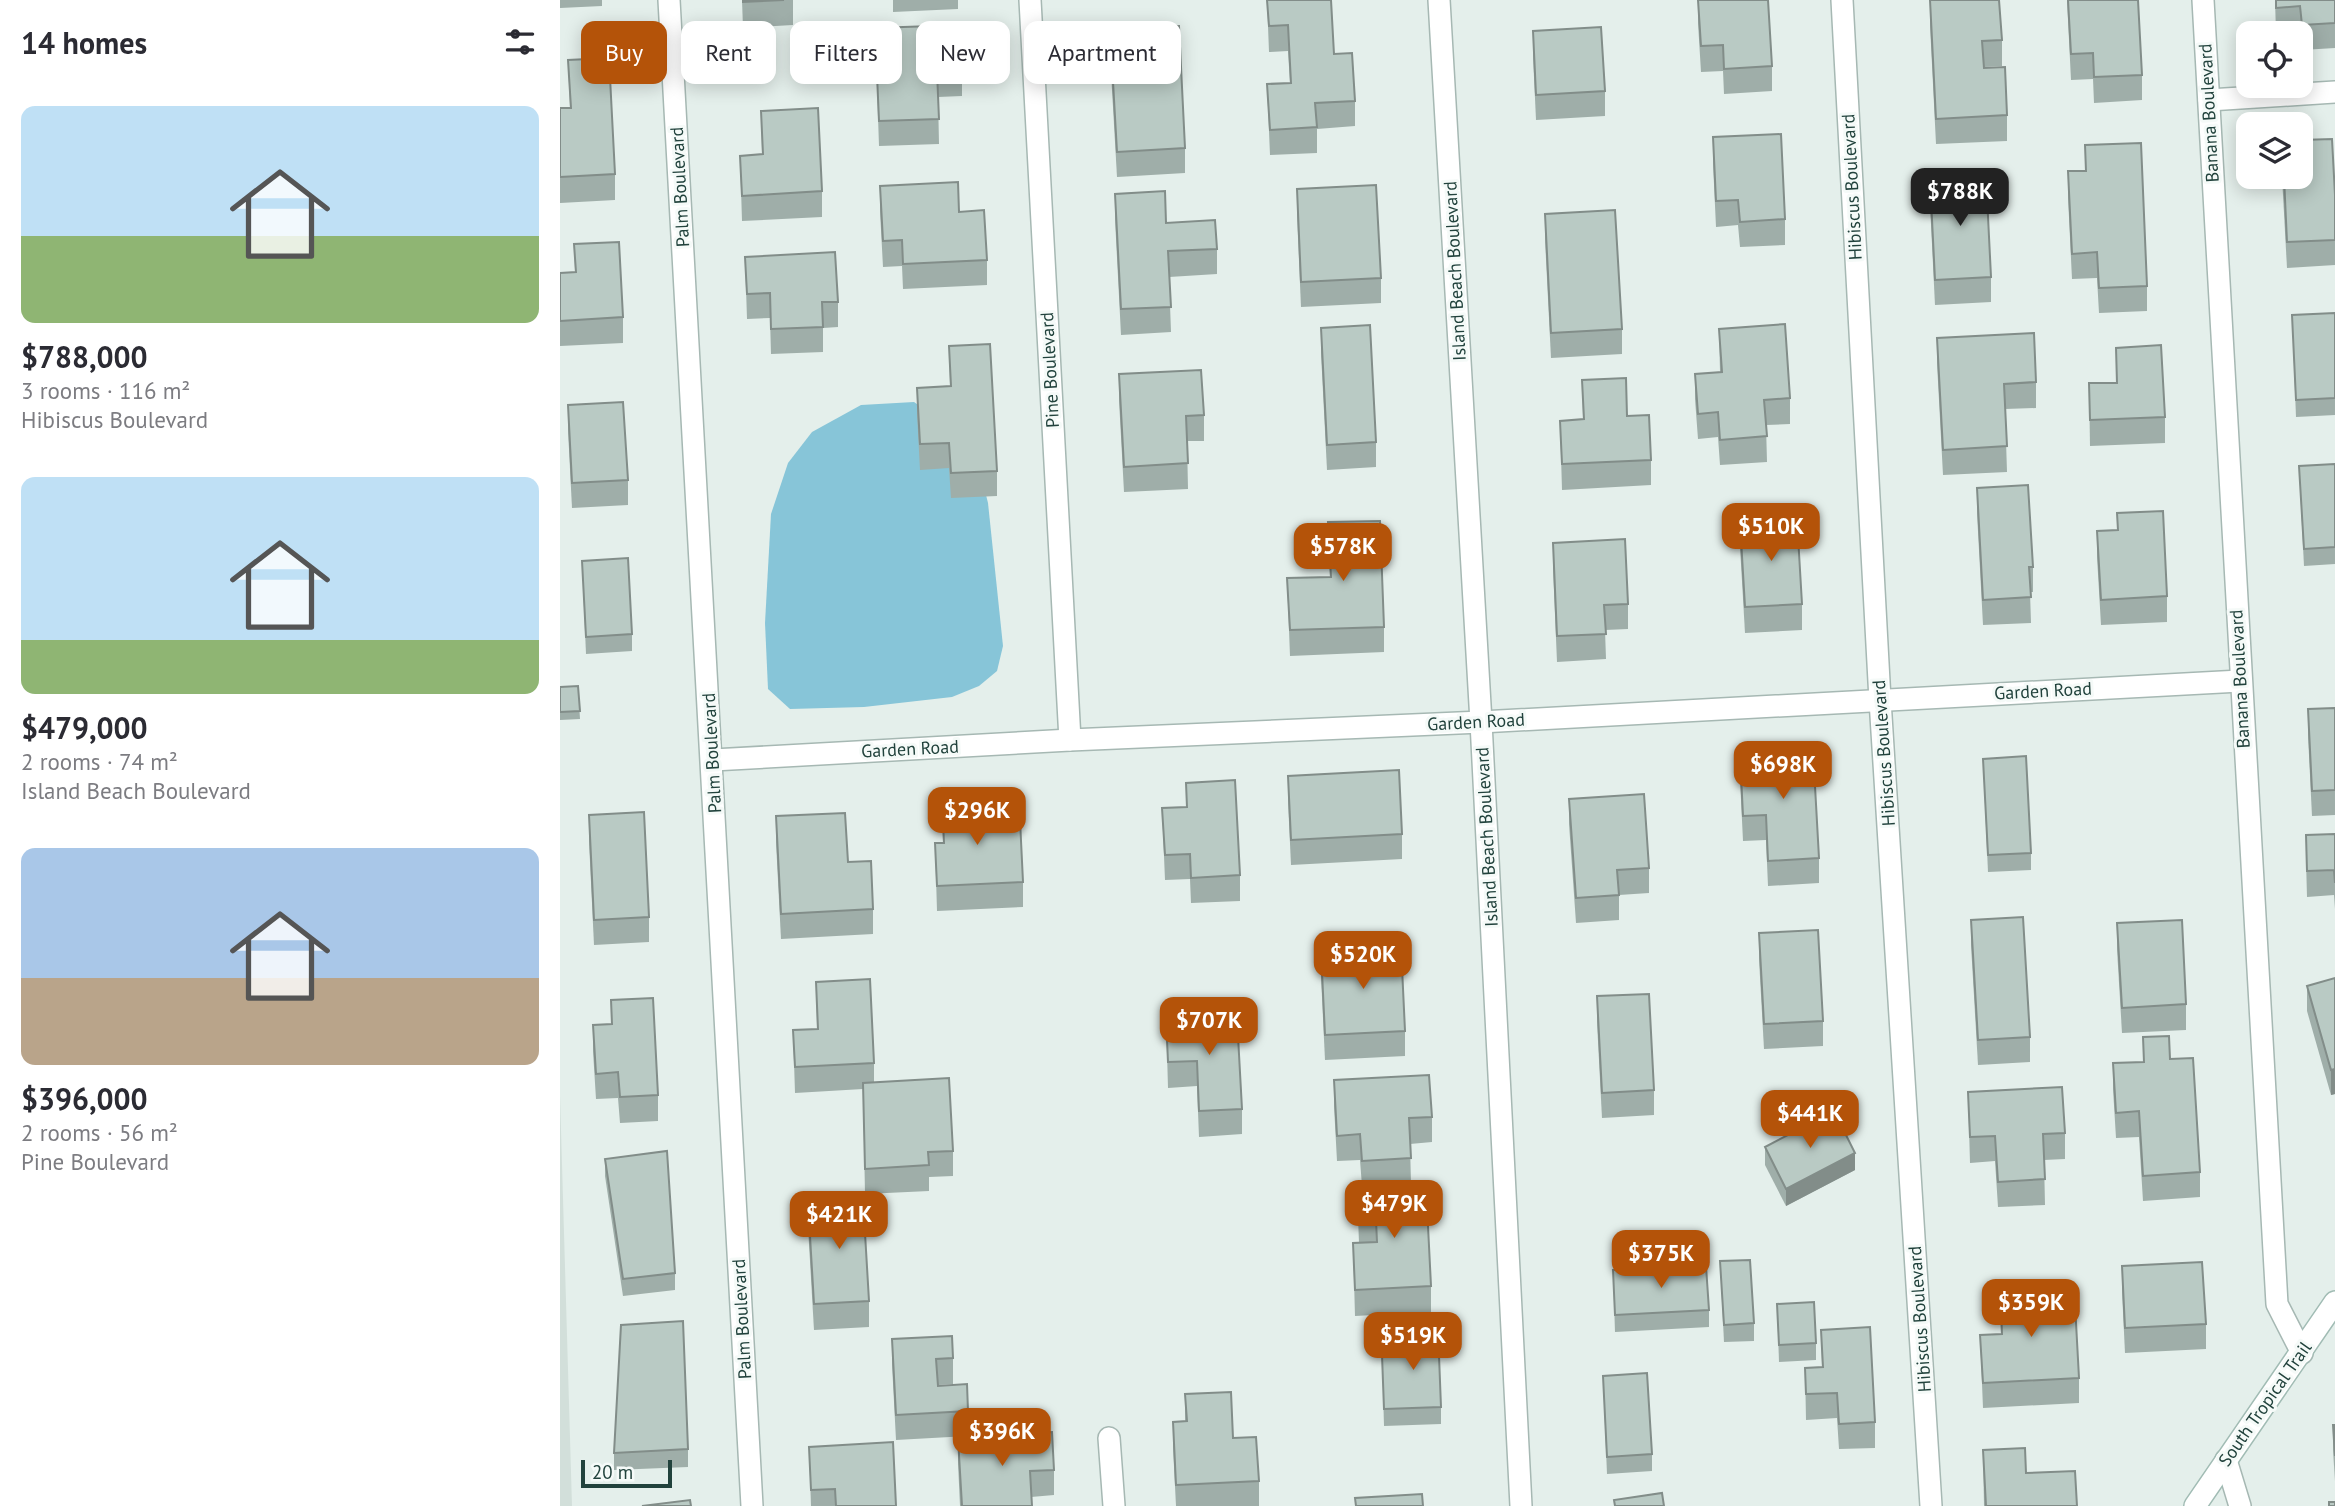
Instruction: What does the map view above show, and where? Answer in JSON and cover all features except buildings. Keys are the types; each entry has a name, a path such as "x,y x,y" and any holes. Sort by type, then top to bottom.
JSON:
{"street":[{"name":"Palm Boulevard","path":"669,0 713,760 752,1506"},
{"name":"Pine Boulevard","path":"1030,0 1070,740"},
{"name":"Island Beach Boulevard","path":"1439,0 1481,722 1521,1506"},
{"name":"Hibiscus Boulevard","path":"1842,0 1880,700 1931,1506"},
{"name":"Banana Boulevard","path":"2203,0 2277,1304 2302,1353"},
{"path":"2209,100 2335,92"},
{"name":"Garden Road","path":"713,760 2240,681"},
{"name":"South Tropical Trail","path":"2195,1506 2335,1302"},
{"path":"1108,1438 1114,1506"},
{"path":"2226,1460 2240,1506"}],"shaded area":[{"path":"560,1096 572,1506 560,1506"}],"water":[{"path":"914,402 973,443 988,503 1003,646 997,671 979,686 952,697 864,707 790,709 768,689 765,623 771,514 788,463 812,432 861,405"}]}
